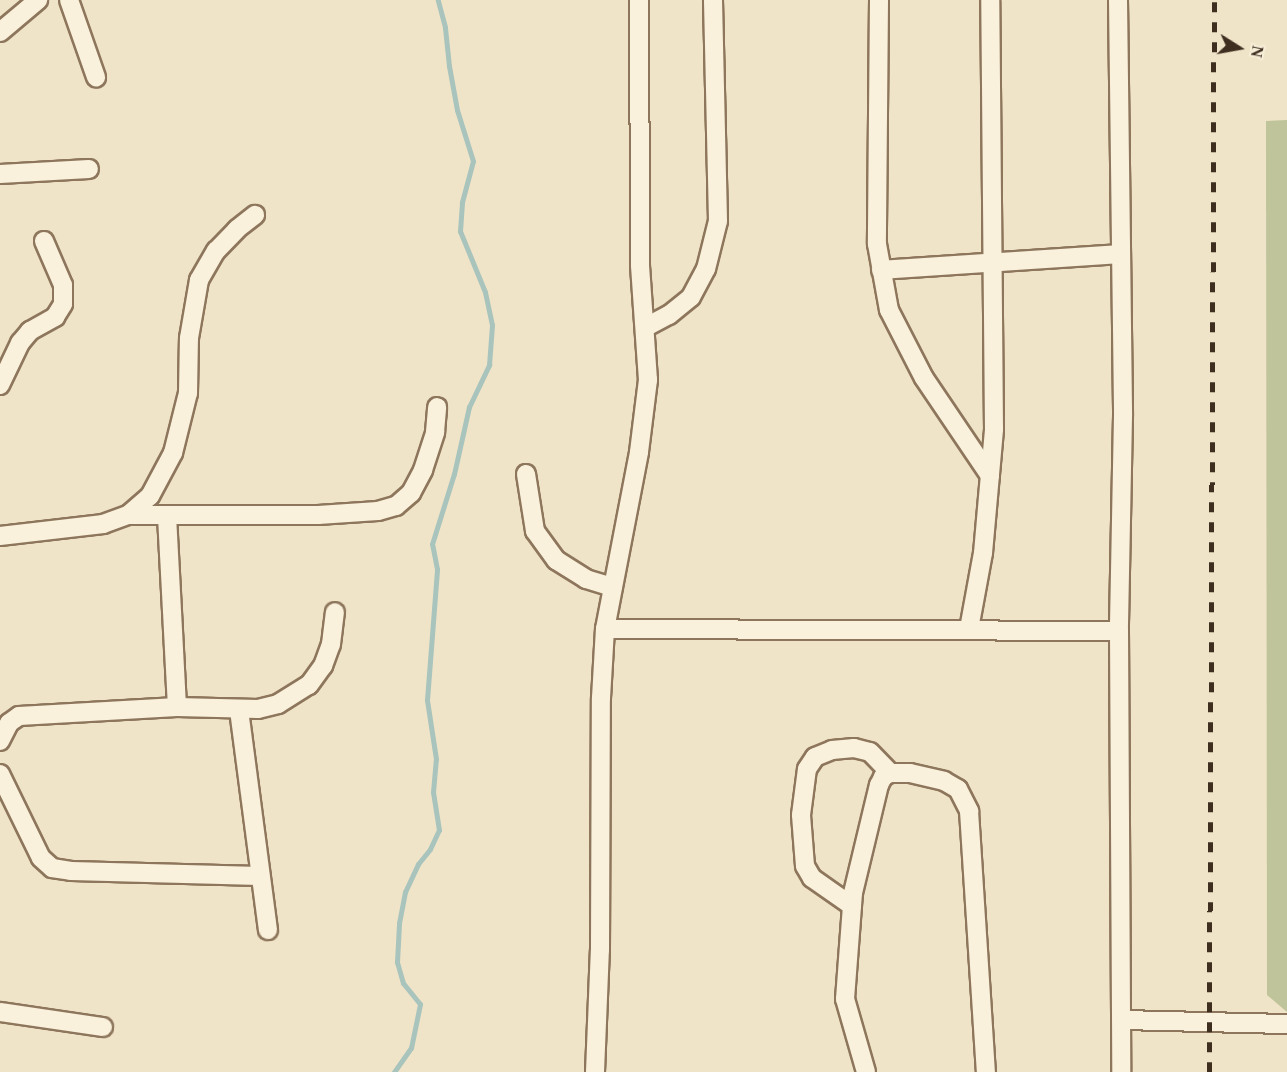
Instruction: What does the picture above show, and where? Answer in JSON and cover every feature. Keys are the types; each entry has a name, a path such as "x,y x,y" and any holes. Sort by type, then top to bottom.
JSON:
{"street":[{"path":"0,32 38,0"},
{"path":"69,0 96,77"},
{"path":"595,1072 604,628 614,587 639,452 648,380 640,265 639,0"},
{"path":"646,327 669,315 691,297 706,269 718,221 713,0"},
{"path":"879,0 877,244 889,310 924,378 990,476"},
{"path":"969,629 983,553 994,429 990,0"},
{"path":"1118,0 1119,254 1123,416 1119,631 1121,1072"},
{"path":"0,174 89,170"},
{"path":"0,536 103,524 128,515 150,496 173,453 188,393 189,338 199,280 216,251 237,229 255,215"},
{"path":"0,385 20,343 30,331 56,318 63,304 63,285 44,241"},
{"path":"881,270 1119,254"},
{"path":"128,515 318,515 378,511 396,506 411,493 423,470 435,432 437,407"},
{"path":"526,474 535,531 556,560 586,579 614,587"},
{"path":"167,516 177,707"},
{"path":"0,741 9,723 19,716 177,707 239,710 258,709 278,704 309,685 327,655 335,612"},
{"path":"604,628 1119,631"},
{"path":"239,710 268,930"},
{"path":"852,906 812,878 806,866 801,815 807,769 815,757 832,750 854,748 870,752 890,773"},
{"path":"866,1072 845,999 853,893 879,785 883,777 890,773 910,773 944,781 958,789 969,811 986,1072"},
{"path":"0,774 41,858 52,868 71,871 260,876"},
{"path":"0,1012 103,1027"},
{"path":"1122,1020 1287,1024"}],"green space":[{"path":"1287,120 1287,1012 1267,995 1266,121"}],"waterway":[{"path":"394,1072 411,1048 420,1004 403,983 397,962 399,923 405,892 418,864 430,849 439,830 433,792 436,759 427,700 437,569 432,544 454,474 469,407 489,365 492,325 485,292 460,231 462,202 473,161 457,110 445,27 438,0"}],"railway":[{"path":"1209,1072 1214,0"}]}
